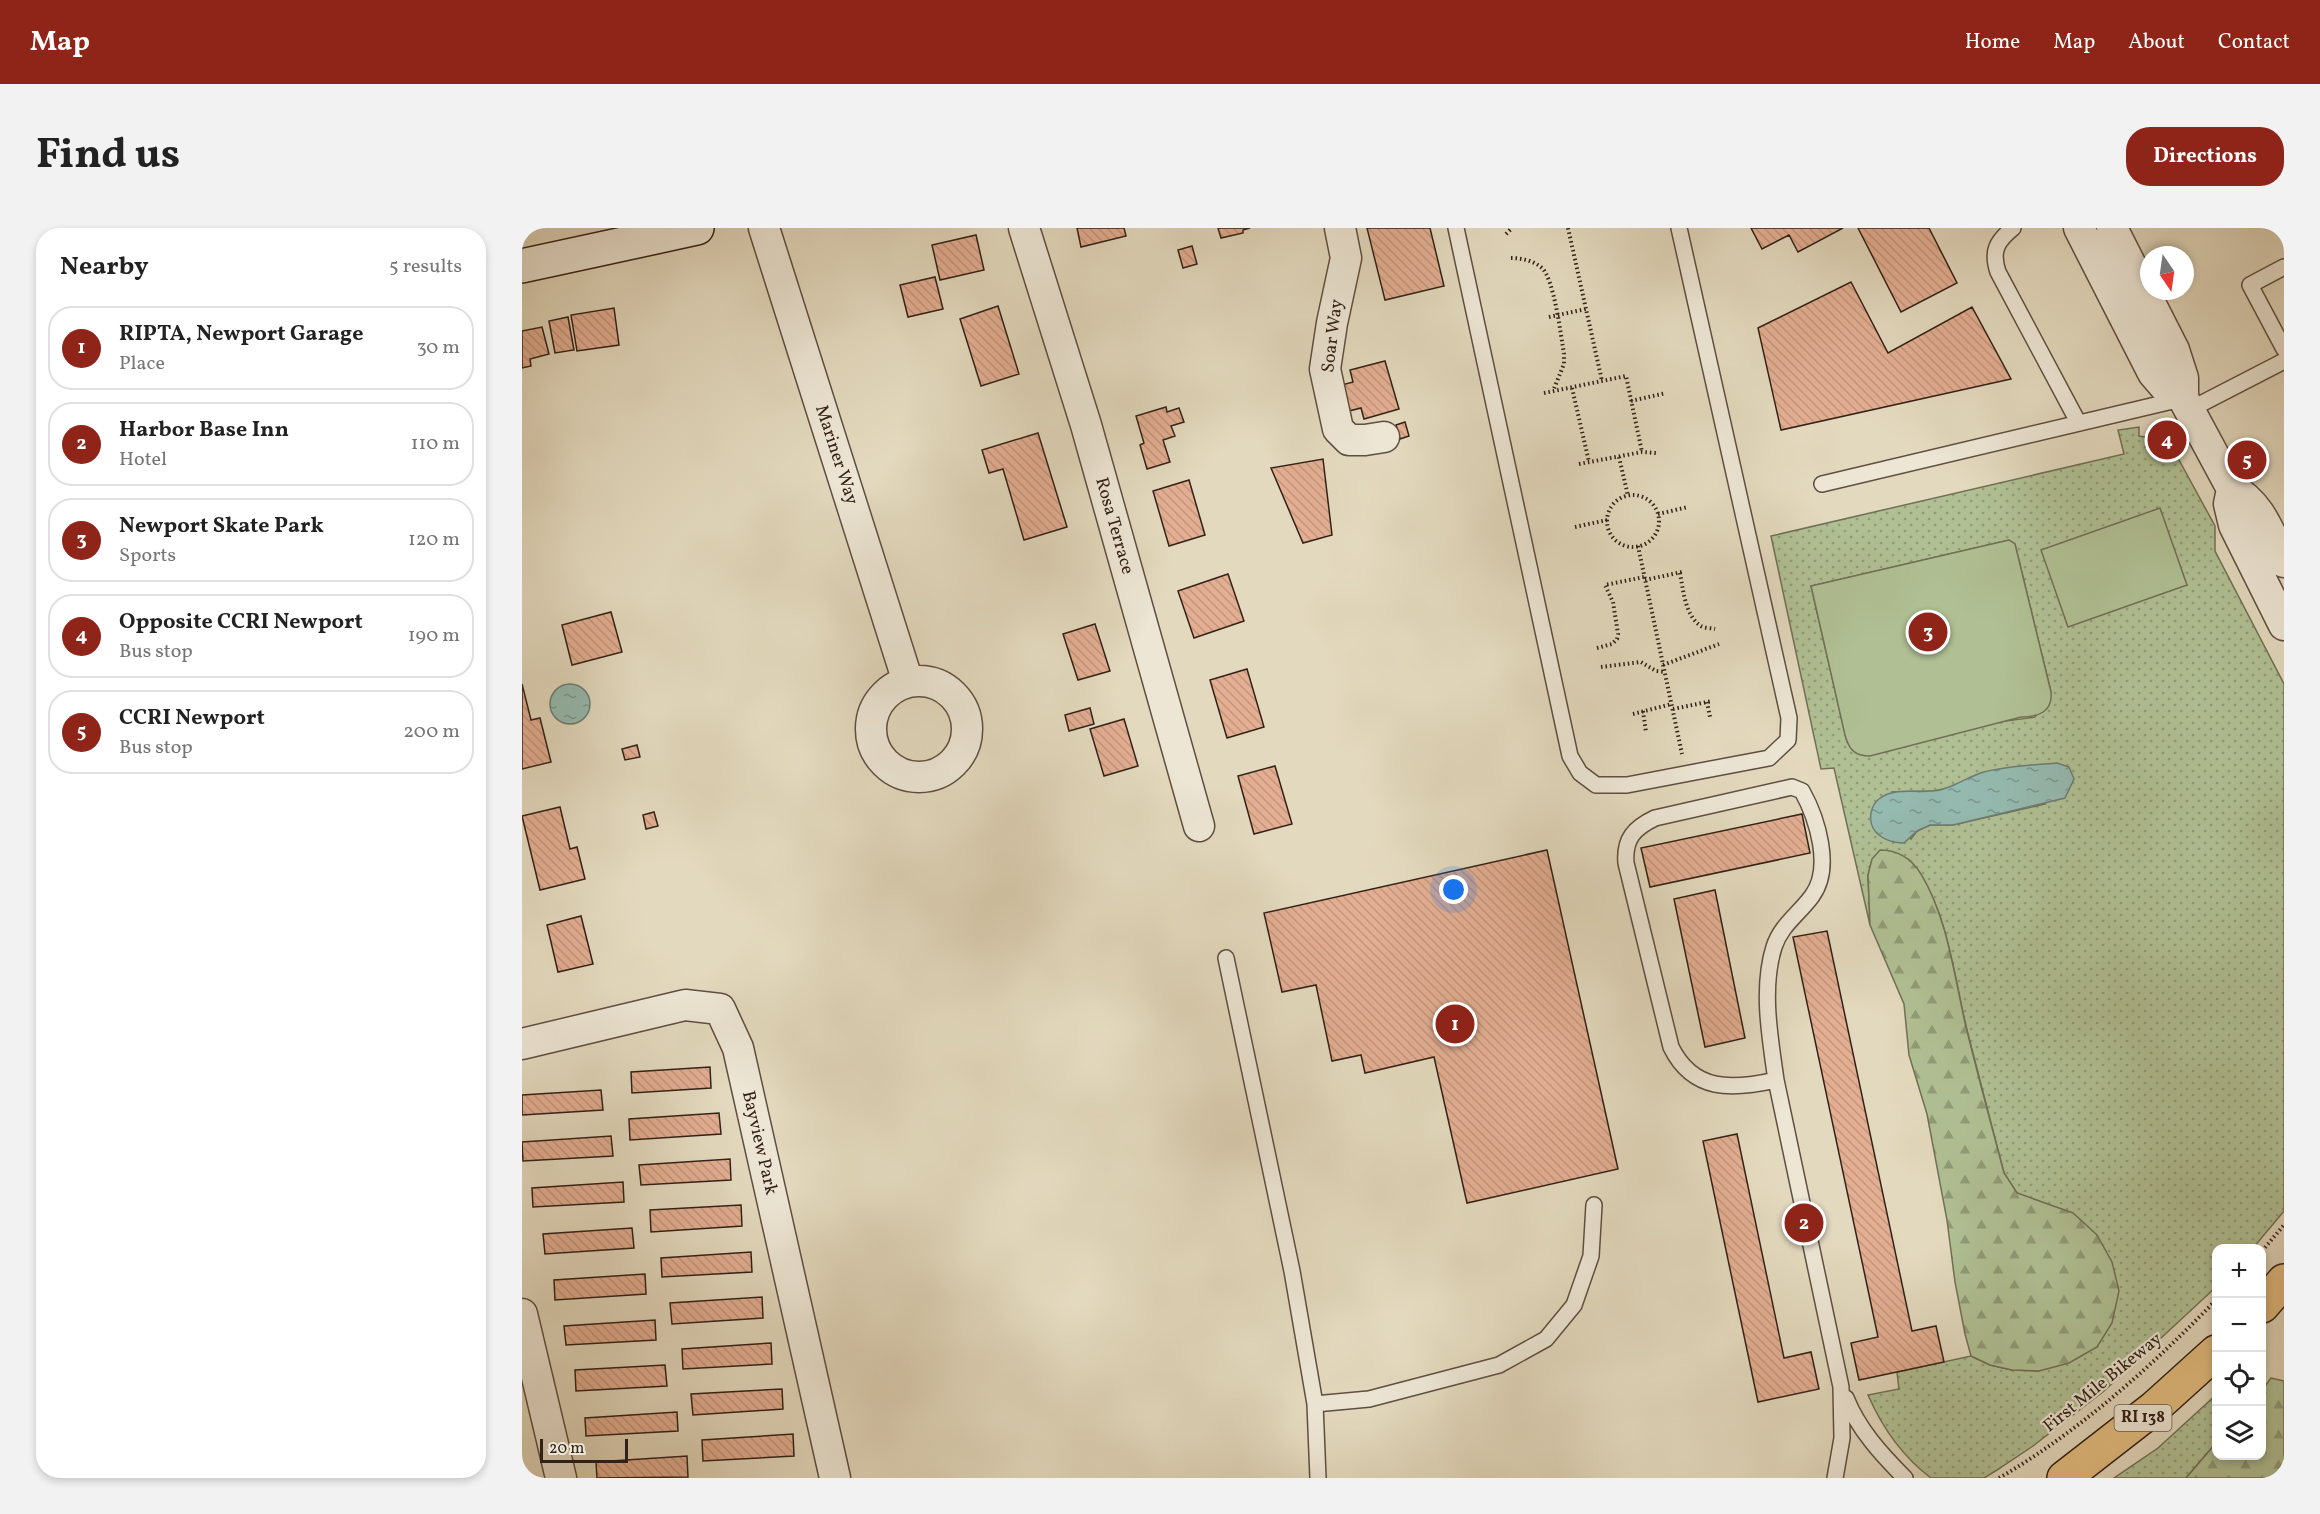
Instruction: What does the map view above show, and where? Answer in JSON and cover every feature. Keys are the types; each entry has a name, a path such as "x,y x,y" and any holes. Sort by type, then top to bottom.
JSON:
{"highway":[{"path":"2266,1301 2284,1281"},
{"name":"RI 138","path":"2064,1478 2154,1408 2212,1356"}],"street":[{"path":"522,266 698,228"},
{"name":"Mariner Way","path":"764,228 908,682"},
{"name":"Rosa Terrace","path":"1024,228 1086,425 1198,826"},
{"name":"Soar Way","path":"1340,228 1346,258 1325,369 1332,407 1338,429 1349,440 1384,437"},
{"path":"2079,228 2153,373 2164,387 2186,404"},
{"path":"2112,228 2174,350 2186,404 2232,489 2246,497 2255,507 2284,562"},
{"path":"2232,489 2229,504 2234,525 2284,625"},
{"name":"Bayview Park","path":"522,1044 685,1005 720,1009 738,1048 835,1478"},
{"path":"522,1314 561,1478"}],"lane":[{"path":"1456,228 1570,756 1580,773 1596,785 1628,785 1769,758 1788,740 1789,718 1679,228"},
{"path":"2013,228 1999,241 1996,248 1994,255 1998,272 2078,422"},
{"path":"2284,267 2250,285 2284,349"},
{"path":"1822,484 2078,422 2186,404 2284,361"},
{"path":"1776,1080 1752,1086 1725,1087 1690,1074 1676,1058 1666,1036 1625,853 1626,845 1636,830 1655,818 1792,787 1802,791 1810,808 1818,837 1822,867 1817,888 1779,935 1771,959 1768,1004 1776,1080 1841,1387 1842,1438 1835,1478"},
{"path":"1226,958 1293,1271 1314,1404 1318,1478"},
{"path":"1314,1404 1369,1399 1488,1368 1546,1339 1574,1305 1591,1256 1594,1205"},
{"path":"1841,1387 1858,1422 1905,1478"}],"path":[{"path":"1506,234 1512,228"},
{"path":"1568,228 1602,381"},
{"path":"1511,258 1531,261 1546,273 1564,354 1564,364 1553,391"},
{"path":"1549,317 1586,309"},
{"path":"1544,393 1626,375 1642,452"},
{"path":"1572,388 1589,462"},
{"path":"1631,401 1666,393"},
{"path":"1579,464 1642,452 1656,453"},
{"path":"1619,457 1628,496"},
{"path":"1628,496 1646,498 1658,514 1656,532 1651,539 1638,546 1623,545 1616,541 1608,528 1607,520 1612,505 1617,500 1628,496"},
{"path":"1658,514 1688,507"},
{"path":"1575,527 1607,520"},
{"path":"1638,546 1676,725"},
{"path":"1597,648 1612,644 1618,634 1613,602 1605,585 1681,572 1685,600 1692,616 1701,626 1715,629"},
{"path":"1663,665 1719,644"},
{"path":"1601,667 1622,662 1641,662 1665,672"},
{"path":"1633,714 1709,701 1710,717"},
{"path":"1643,711 1646,732"},
{"path":"2266,1246 2284,1225"},
{"name":"First Mile Bikeway","path":"1999,1478 2063,1435 2114,1395 2212,1305"}],"green space":[{"path":"2139,427 2139,436 2152,438 2179,460 2215,526 2215,551 2284,684 2284,1211 2256,1244 2212,1244 2212,1291 2104,1391 2033,1446 1984,1478 1931,1478 1911,1461 1894,1441 1868,1395 1899,1389 1897,1372 1971,1356 1990,1365 2012,1370 2039,1371 2041,1202 2017,1193 2004,1173 1941,918 1921,877 1908,859 1872,860 1868,875 1870,925 1834,768 1821,769 1771,536 2124,454 2118,430","holes":["2009,540 2015,544 2051,692 2035,717 1847,742 1811,586","1982,773 2045,804 1953,825 1930,825 1917,831 1911,839 1892,792 1935,791 1955,786"]},
{"path":"2160,508 2187,585 2068,627 2041,550"},
{"path":"2009,540 2015,544 2051,692 2047,709 2033,716 2021,717 1870,756 1860,755 1853,751 1845,735 1811,586"},
{"path":"1880,850 1898,853 1913,864 1921,874 1938,910 2004,1173 2017,1193 2073,1213 2097,1235 2112,1262 2119,1291 2112,1323 2097,1347 2069,1363 2039,1371 2012,1370 1990,1365 1971,1356 1955,1282 1947,1220 1927,1114 1909,1055 1904,1004 1870,925 1868,875 1872,859"},
{"path":"2271,1378 2284,1381 2284,1478 2186,1478 2212,1448 2212,1460 2266,1460 2266,1385"},
{"path":"2212,1399 2212,1448 2186,1478 2114,1478 2158,1448"}],"water":[{"path":"570,684 584,690 590,704 584,718 570,724 556,718 550,704 556,690"},
{"path":"2057,763 2069,767 2074,779 2065,798 1953,825 1930,825 1917,831 1904,843 1883,838 1871,824 1872,808 1879,799 1891,793 1939,790 1984,772"}],"building":[{"path":"1077,228 1124,228 1126,236 1081,247"},
{"path":"1218,228 1250,228 1243,230 1243,233 1221,238"},
{"path":"1367,228 1430,228 1444,286 1385,300"},
{"path":"1751,228 1843,228 1798,252 1789,235 1762,249"},
{"path":"1858,228 1929,228 1957,283 1901,312"},
{"path":"976,235 984,270 940,280 932,245"},
{"path":"1192,246 1197,264 1183,268 1178,250"},
{"path":"935,277 943,309 908,317 900,285"},
{"path":"1851,282 1888,353 1972,307 2011,379 1781,430 1758,328"},
{"path":"998,306 1019,374 981,386 960,319"},
{"path":"614,308 619,345 577,351 571,315"},
{"path":"568,317 574,350 555,353 549,321"},
{"path":"542,327 549,354 530,359 531,366 522,368 522,331"},
{"path":"1385,361 1399,409 1364,419 1361,408 1349,411 1342,385 1353,382 1350,370"},
{"path":"1166,407 1167,412 1179,408 1184,422 1171,426 1175,436 1163,440 1170,462 1147,469 1140,445 1144,443 1136,416"},
{"path":"1405,422 1409,436 1400,439 1396,425"},
{"path":"1038,433 1067,527 1024,540 1003,469 989,473 982,450"},
{"path":"1323,459 1332,535 1303,543 1271,468"},
{"path":"1189,480 1205,535 1169,546 1153,491"},
{"path":"1228,574 1244,621 1194,638 1178,591"},
{"path":"611,612 622,652 572,665 562,625"},
{"path":"1095,624 1110,671 1078,680 1063,634"},
{"path":"1247,669 1264,727 1227,738 1210,680"},
{"path":"522,684 531,720 540,718 551,762 522,769"},
{"path":"1090,708 1094,724 1069,731 1065,715"},
{"path":"1124,719 1138,766 1104,776 1090,729"},
{"path":"637,745 640,757 625,760 622,749"},
{"path":"1275,766 1292,824 1254,834 1238,776"},
{"path":"560,807 570,849 577,847 585,879 540,890 522,816"},
{"path":"654,812 658,826 646,829 643,815"},
{"path":"1802,814 1810,853 1650,887 1641,848"},
{"path":"1547,850 1618,1169 1467,1203 1434,1057 1365,1073 1361,1055 1332,1061 1316,985 1282,992 1264,913"},
{"path":"1715,890 1745,1038 1705,1047 1674,899"},
{"path":"581,916 593,964 558,972 547,925"},
{"path":"1827,931 1912,1331 1936,1326 1944,1362 1859,1380 1851,1343 1878,1337 1793,937"},
{"path":"710,1067 711,1088 632,1093 631,1072"},
{"path":"601,1090 603,1110 522,1115 522,1095"},
{"path":"719,1113 721,1134 630,1140 629,1119"},
{"path":"1737,1134 1784,1358 1811,1352 1819,1389 1758,1402 1703,1141"},
{"path":"611,1136 613,1156 523,1161 522,1142"},
{"path":"730,1159 731,1180 641,1185 639,1165"},
{"path":"623,1182 624,1202 533,1207 532,1188"},
{"path":"741,1205 742,1226 651,1232 650,1210"},
{"path":"632,1228 634,1248 545,1254 543,1234"},
{"path":"751,1252 752,1272 662,1277 661,1258"},
{"path":"645,1274 646,1294 555,1300 554,1280"},
{"path":"762,1297 763,1318 672,1324 670,1303"},
{"path":"655,1320 656,1340 566,1345 564,1326"},
{"path":"771,1343 772,1364 683,1369 682,1349"},
{"path":"665,1365 667,1386 576,1391 575,1370"},
{"path":"782,1389 783,1409 693,1415 691,1394"},
{"path":"677,1412 678,1431 586,1436 585,1418"},
{"path":"793,1434 794,1456 703,1461 702,1440"},
{"path":"687,1456 688,1477 597,1478 596,1462"}],"place":[{"name":"Opposite CCRI Newport","path":"2167,440"},
{"name":"CCRI Newport","path":"2247,460"},
{"name":"Newport Skate Park","path":"1928,632"},
{"name":"RIPTA, Newport Garage","path":"1455,1024"},
{"name":"Harbor Base Inn","path":"1804,1223"}]}
